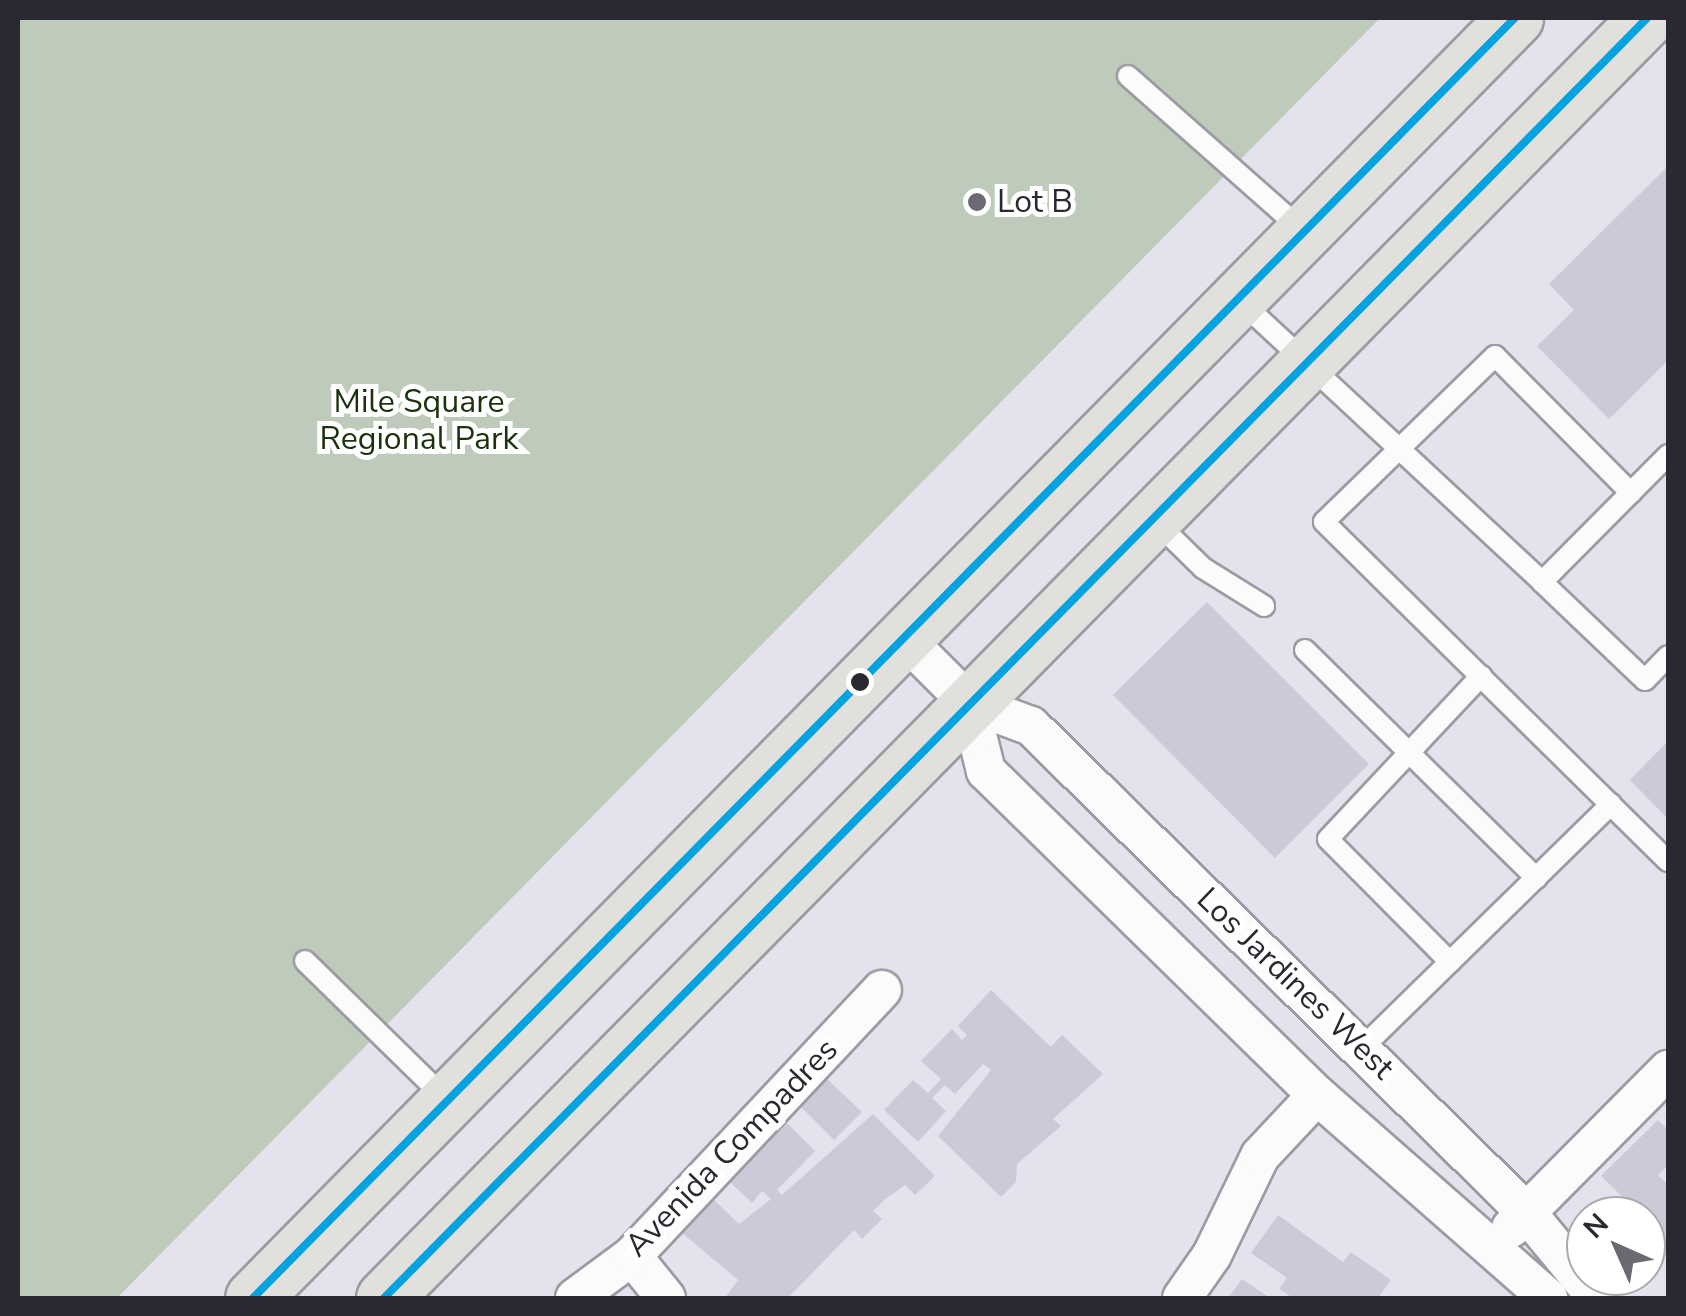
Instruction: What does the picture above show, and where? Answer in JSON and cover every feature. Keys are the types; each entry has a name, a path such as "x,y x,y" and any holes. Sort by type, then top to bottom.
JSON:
{"main road":[{"path":"253,1298 1515,18"},
{"path":"384,1298 1151,517 1648,18"}],"street":[{"name":"Los Jardines West","path":"903,637 969,704 1033,728 1527,1212 1596,1298"},
{"name":"Los Jardines West","path":"969,704 986,771 1317,1094 1488,1251 1548,1298"},
{"name":"Avenida Compadres","path":"575,1298 632,1256 882,990"},
{"path":"1488,1251 1668,1070"},
{"path":"1182,1298 1212,1255 1260,1156 1317,1094"},
{"path":"632,1256 666,1298"}],"lane":[{"path":"1128,76 1302,231"},
{"path":"1237,298 1304,365 1400,448 1645,680 1668,656"},
{"path":"1631,492 1494,356 1324,522 1668,861"},
{"path":"1542,582 1668,456"},
{"path":"1151,517 1203,568 1264,606"},
{"path":"1306,650 1536,878"},
{"path":"1450,962 1328,839 1481,676"},
{"path":"1361,1048 1611,804"},
{"path":"305,962 447,1100"}],"green space":[{"name":"Mile Square Regional Park","path":"18,18 1380,18 117,1298 18,1298"}],"building":[{"path":"1668,166 1668,360 1609,419 1537,346 1574,310 1549,284"},
{"path":"1207,602 1369,764 1275,858 1113,695"},
{"path":"1668,741 1668,819 1630,780"},
{"path":"991,990 1051,1047 1062,1035 1103,1074 1053,1119 1061,1126 1017,1164 1016,1182 1001,1197 938,1136 991,1070 983,1064 955,1094 945,1085 932,1098 946,1111 918,1142 884,1110 913,1080 928,1093 941,1079 921,1061 952,1029 962,1040 967,1035 958,1026"},
{"path":"825,1077 862,1112 834,1140 798,1104"},
{"path":"873,1114 935,1176 915,1195 905,1185 884,1200 873,1211 882,1219 862,1239 854,1230 788,1298 725,1298 738,1280 675,1227 708,1194 739,1224 771,1199 762,1191 752,1203 718,1170 779,1115 815,1151 777,1190 782,1195"},
{"path":"1658,1120 1668,1130 1668,1165 1658,1175 1668,1185 1668,1258 1666,1196 1622,1196 1601,1176"},
{"path":"1278,1215 1343,1262 1351,1252 1391,1280 1378,1298 1293,1298 1279,1289 1287,1278 1251,1253"},
{"path":"1242,1279 1270,1298 1228,1298"}],"transit line":[{"path":"253,1298 1515,18"},
{"path":"384,1298 1647,18"}],"place":[{"name":"Lot B","path":"977,202"}]}
